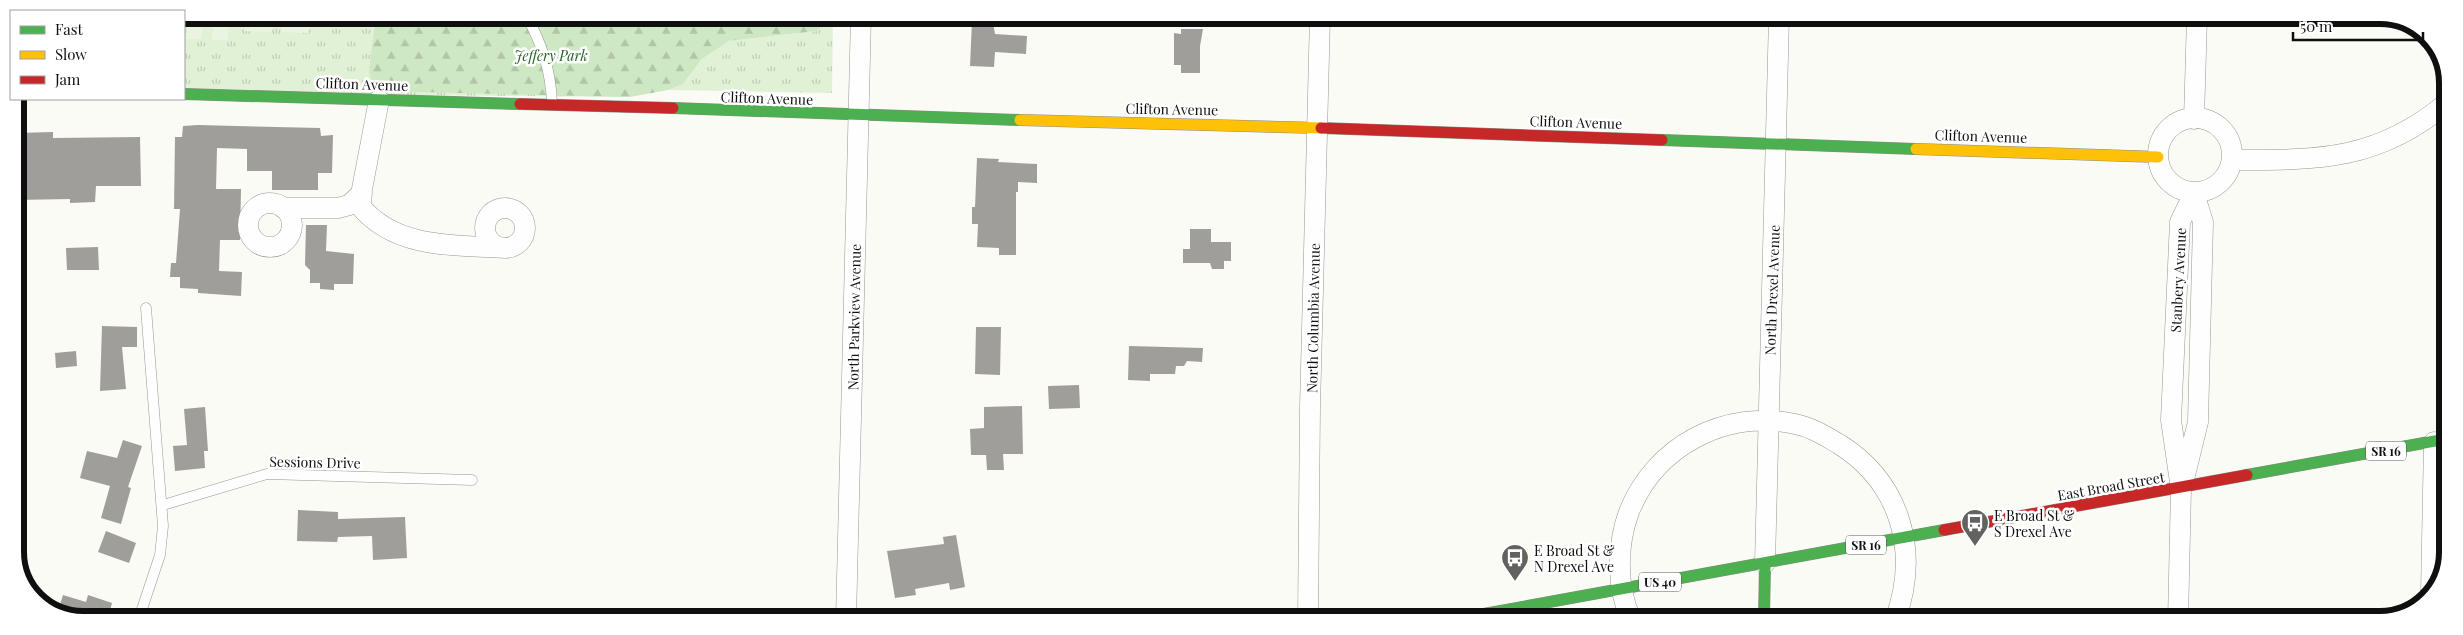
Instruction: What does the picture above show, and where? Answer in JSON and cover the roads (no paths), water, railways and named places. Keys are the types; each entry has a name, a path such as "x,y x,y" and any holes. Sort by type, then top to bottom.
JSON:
{"street":[{"name":"North Parkview Avenue","path":"846,611 861,24"},
{"name":"North Columbia Avenue","path":"1308,611 1310,408 1320,24"},
{"name":"North Drexel Avenue","path":"1765,563 1780,24"},
{"path":"2194,119 2197,24"},
{"name":"Clifton Avenue","path":"185,94 858,116 1317,128 2158,157"},
{"path":"380,100 361,207 372,220 389,231 414,240 440,244 506,248"},
{"path":"2232,160 2324,158 2359,151 2393,139 2426,121 2439,110"},
{"path":"2194,119 2207,120 2218,126 2227,135 2232,147 2232,160 2229,172 2221,182 2210,189 2194,193 2176,187 2167,179 2161,169 2158,157 2164,135 2172,126 2194,119"},
{"path":"283,208 338,208 349,205 362,193"},
{"name":"Stanbery Avenue","path":"2181,489 2198,422 2204,222 2194,193"},
{"name":"Stanbery Avenue","path":"2181,489 2171,420 2180,222 2194,193"},
{"path":"1629,611 1622,588 1620,556 1624,525 1636,495 1655,469 1677,448 1706,432 1737,422 1768,421 1796,424 1821,433 1856,455 1872,471 1888,493 1898,512 1904,538 1906,573 1903,598 1898,611"},
{"name":"East Broad Street","path":"1499,611 2181,489 2439,440"},
{"path":"2431,582 2439,455"},
{"path":"2178,611 2181,489"},
{"path":"1764,611 1765,563"}],"lane":[{"path":"531,24 547,63 552,105"},
{"path":"141,611 160,555 163,505 146,308"},
{"name":"Sessions Drive","path":"163,505 267,474 472,480"}],"place":[{"name":"E Broad St & S Drexel Ave","path":"1975,547"},
{"name":"E Broad St & N Drexel Ave","path":"1515,582"}],"park label":[{"name":"Jeffery Park","path":"551,55"}]}
